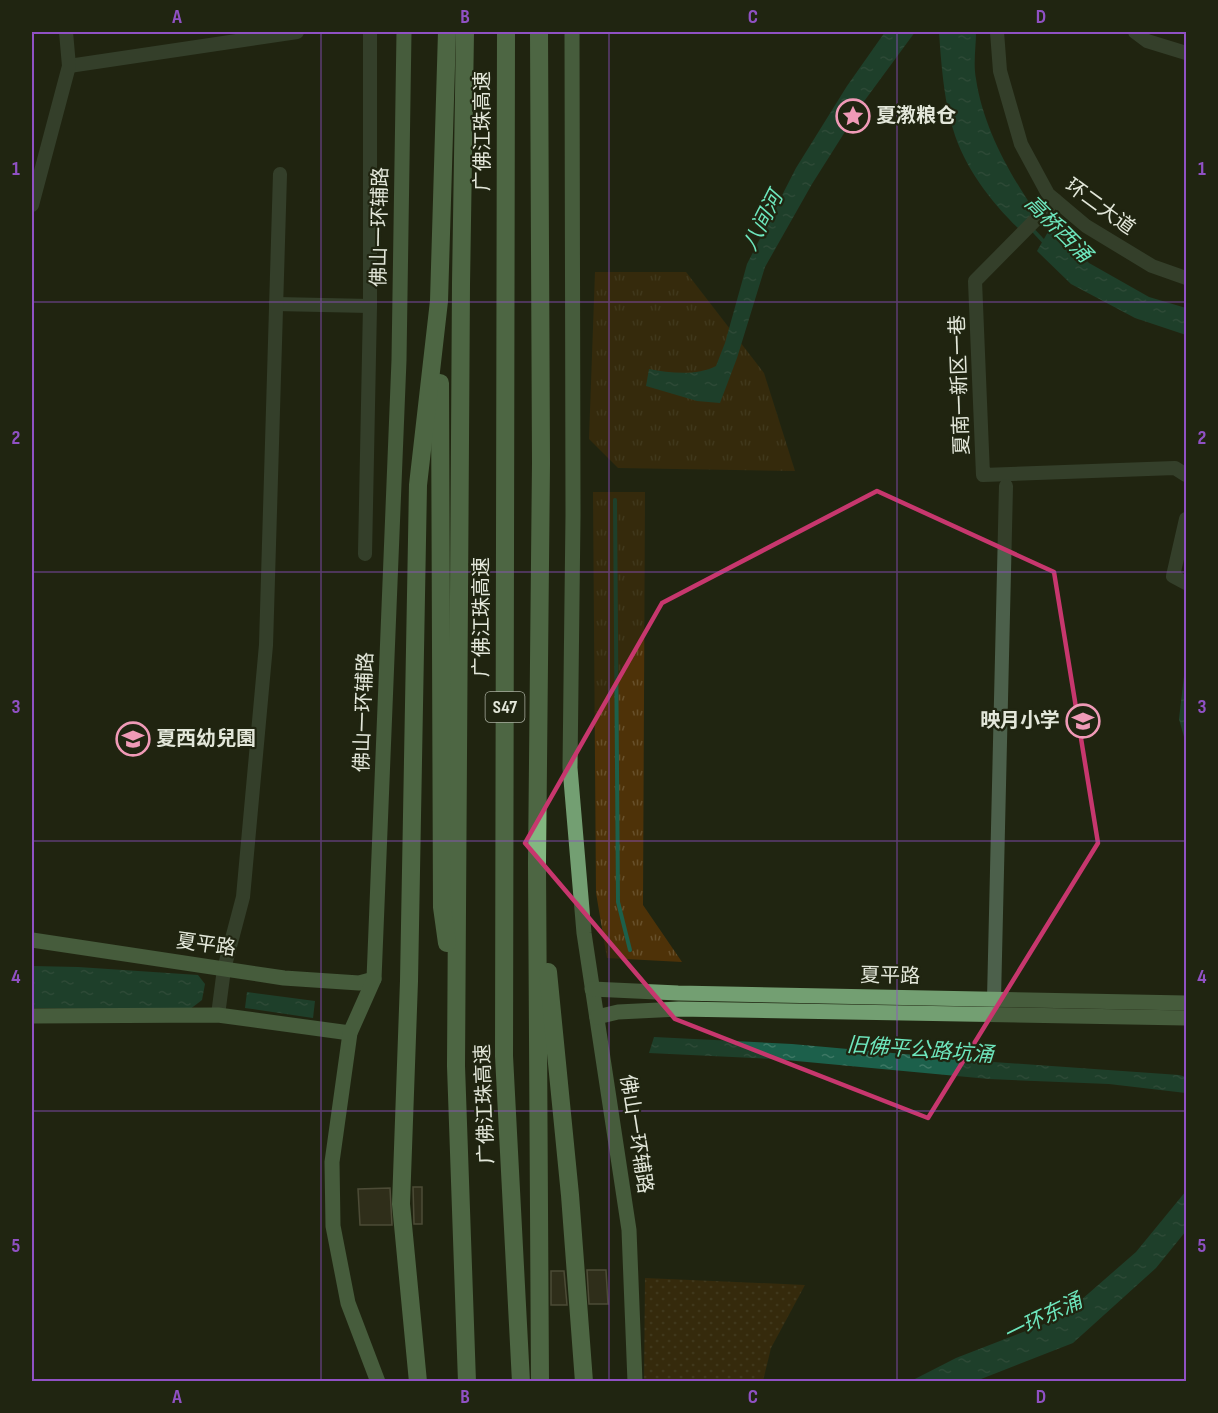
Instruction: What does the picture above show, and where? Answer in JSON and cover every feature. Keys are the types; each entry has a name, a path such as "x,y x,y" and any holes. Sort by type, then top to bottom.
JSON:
{"highway":[{"path":"447,32 440,301 442,907 456,1013"},
{"name":"广佛江珠高速","path":"465,32 456,1066 467,1382"},
{"name":"广佛江珠高速","path":"506,32 504,1056 521,1382"},
{"path":"539,32 541,463 537,863 540,1382"},
{"path":"418,1382 401,1204 409,981 418,485 440,301"},
{"path":"537,863 570,1195 584,1382"}],"main road":[{"name":"佛山一环辅路","path":"378,1382 348,1303 333,1226 332,1162 350,1033 374,979 399,360 404,32"},
{"name":"佛山一环辅路","path":"572,32 573,515 570,768 584,933 629,1230 635,1382"},
{"name":"夏平路","path":"32,940 284,978 359,983 374,979"},
{"name":"夏平路","path":"592,989 678,993 1186,1003"},
{"name":"夏平路","path":"597,1017 618,1012 679,1009 1186,1018"},
{"path":"32,1016 218,1015 350,1033"}],"street":[{"path":"32,204 38,157 69,66 66,32"},
{"path":"69,66 295,32"},
{"path":"365,554 370,306 370,32"},
{"name":"环二大道","path":"997,32 1000,71 1021,144 1048,194 1086,226 1152,266 1186,278"},
{"path":"1135,32 1148,41 1186,53"},
{"path":"218,1015 224,969 243,897 266,645 280,174"},
{"name":"夏南一新区一巷","path":"1055,200 975,281 983,475 1181,471"},
{"path":"276,304 370,306"},
{"path":"994,999 1006,486"},
{"path":"1186,519 1173,576 1186,583"}],"highlighted area":[{"path":"877,491 1054,572 1098,843 928,1118 675,1019 525,843 662,603"}],"green space":[{"path":"595,272 686,272 764,373 795,471 618,468 589,439"},
{"path":"593,492 645,492 643,905 682,962 607,958 596,893"},
{"path":"645,1278 805,1285 771,1348 763,1381 644,1382"}],"water":[{"path":"885,32 915,32 865,100 812,184 765,267 737,358 720,403 697,401 646,386 649,369 692,372 716,366 725,343 747,264 796,168 847,86"},
{"path":"939,32 976,32 975,73 984,114 1006,164 1035,211 1019,229 980,183 958,143 945,94"},
{"path":"1052,225 1089,263 1149,297 1186,308 1186,335 1135,318 1071,284 1037,251"},
{"path":"1186,659 1186,744 1179,719"},
{"path":"32,966 198,975 205,984 202,1000 189,1010 32,1008"},
{"path":"247,992 315,1001 313,1018 245,1008"},
{"path":"654,1037 792,1044 993,1062 1179,1075 1186,1077 1186,1093 1109,1084 989,1079 775,1059 649,1053"},
{"path":"1186,1191 1186,1231 1156,1268 1073,1343 976,1381 911,1381 956,1358 1049,1322 1081,1300 1136,1252"}],"building":[{"path":"413,1187 422,1187 422,1224 414,1224"},
{"path":"390,1188 392,1225 360,1225 358,1189"},
{"path":"587,1270 606,1270 608,1304 589,1304"},
{"path":"551,1271 564,1271 567,1305 551,1305"}],"waterway":[{"name":"高桥西涌","path":"1032,229 1045,243"},
{"path":"615,500 618,902 630,950"}],"place":[{"name":"夏漖粮仓","path":"853,116"},
{"name":"映月小学","path":"1083,721"},
{"name":"夏西幼兒園","path":"133,739"}],"water label":[{"name":"八间河","path":"763,221"},
{"name":"旧佛平公路坑涌","path":"920,1050"},
{"name":"一环东涌","path":"1043,1318"}]}
